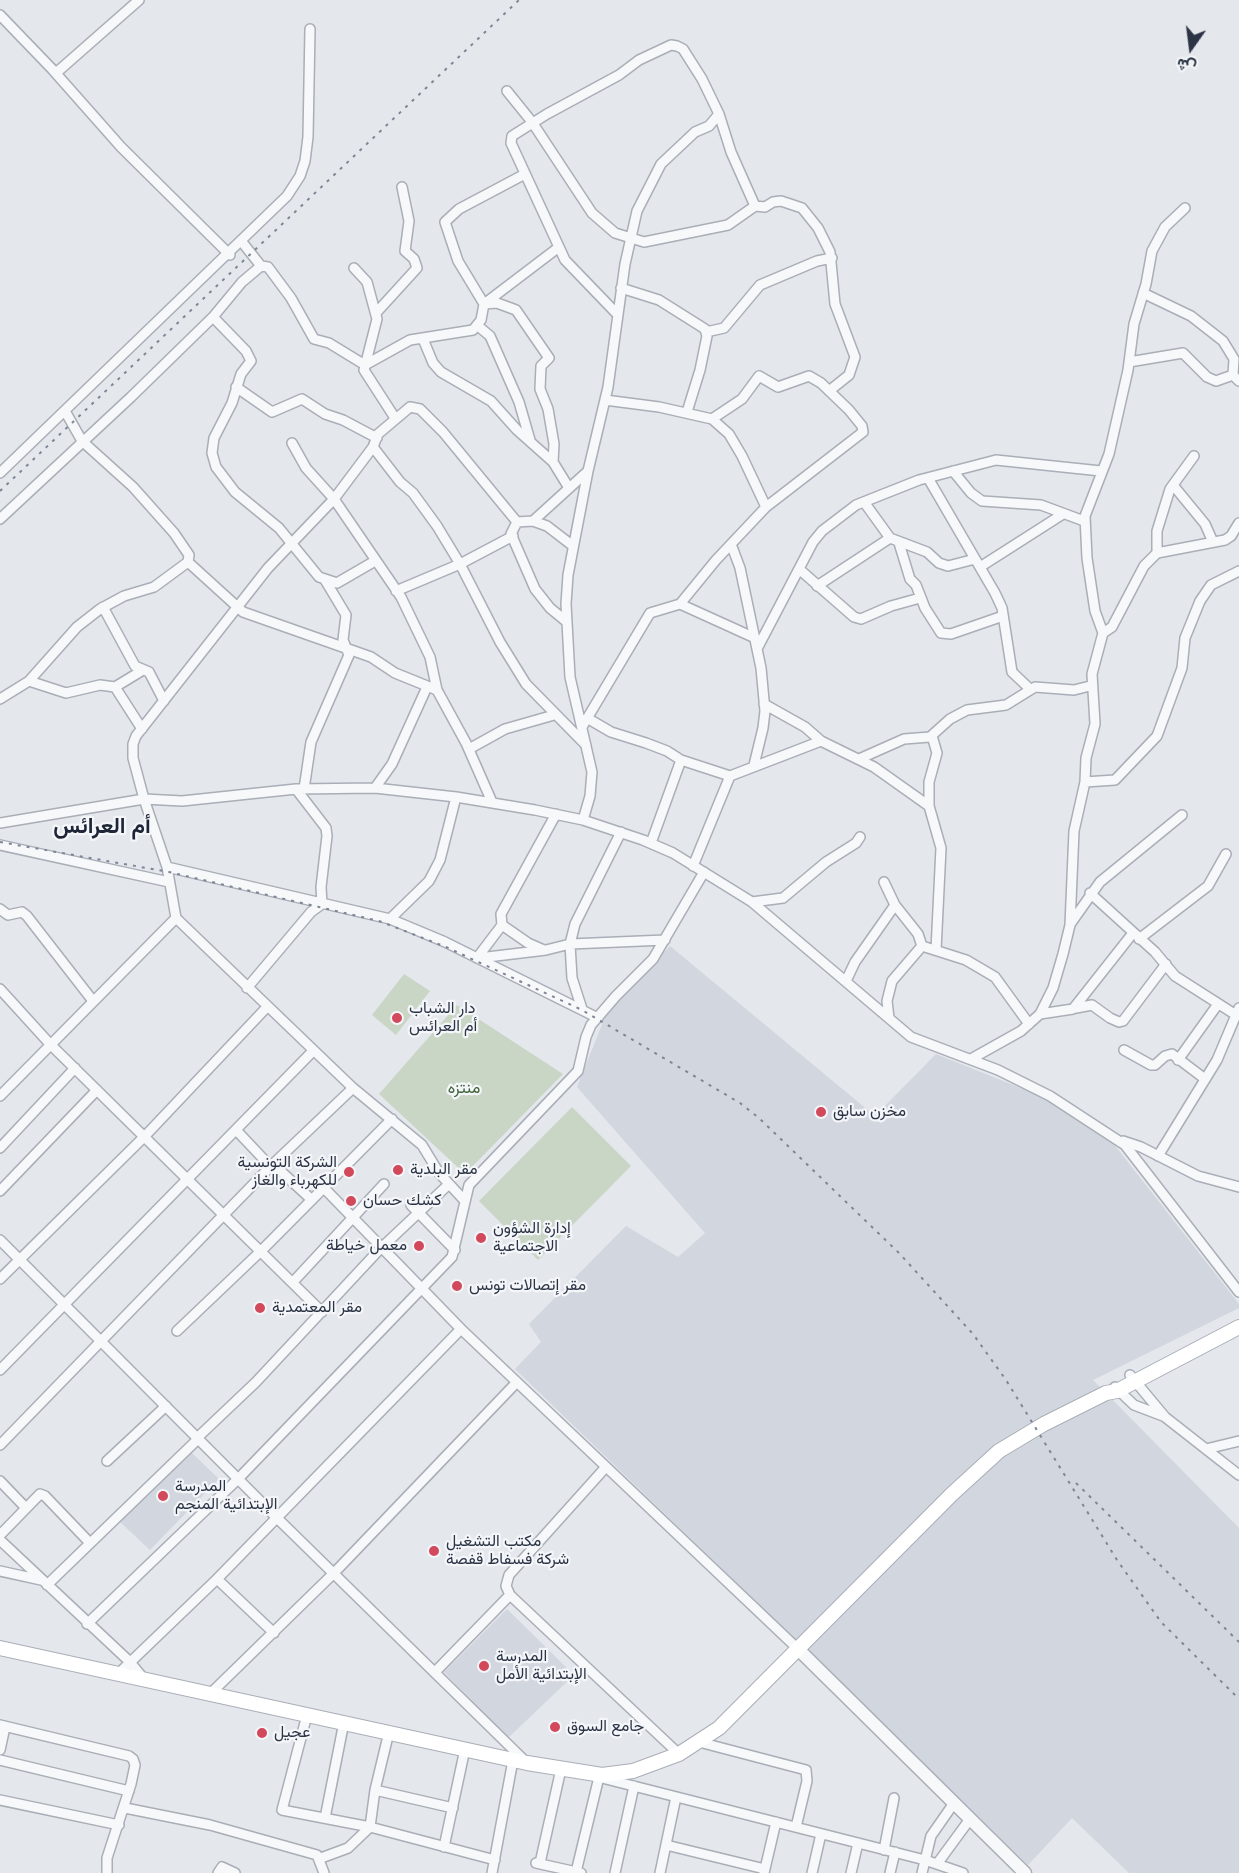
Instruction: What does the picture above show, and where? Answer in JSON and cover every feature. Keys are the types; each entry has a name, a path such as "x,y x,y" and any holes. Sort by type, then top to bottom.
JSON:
{"main road":[{"path":"1191,1348 1239,1317"},
{"path":"0,1648 527,1763 582,1773 614,1775 657,1763 679,1754 719,1728 970,1476 999,1451 1044,1424 1132,1378 1239,1327"}],"street":[{"path":"56,73 139,0"},
{"path":"0,15 56,73 121,147 230,255"},
{"path":"0,473 230,255 287,196 300,176 305,161 308,137 310,29"},
{"path":"617,314 565,260 511,143 512,136 532,122 598,87 639,60 670,45 683,49 719,114 731,152 755,206"},
{"path":"507,91 532,122 592,213 604,225 631,239 644,242 728,225 755,206 765,207 773,202 781,201 802,208 818,228 832,258 835,304 855,357 849,375 829,391"},
{"path":"583,820 590,796 592,772 584,722 570,677 567,622 568,575 588,471 605,400 621,288 637,211 661,164 694,132 709,126 719,114"},
{"path":"484,304 458,261 445,222 459,208 525,174"},
{"path":"376,313 417,268 414,259 405,251 409,221 402,187"},
{"path":"971,1059 1029,1024 1040,1014 1053,988 1070,925 1074,831 1085,782 1086,758 1095,724 1090,686 1102,633 1095,611 1084,521 1108,454 1129,362 1134,324 1152,250 1165,227 1185,208"},
{"path":"242,242 261,266 268,267 291,298 314,339 329,343 364,365"},
{"path":"478,326 484,304 559,247"},
{"path":"621,288 659,300 706,332 724,328 760,285 817,261 832,258"},
{"path":"0,519 213,317 242,282 261,266"},
{"path":"354,268 367,282 376,313 375,335 364,365 367,376 395,418"},
{"path":"1129,362 1183,353 1207,377 1216,381 1236,378 1234,359 1223,341 1191,316 1143,292"},
{"path":"484,304 504,304 516,310 549,358 541,366 540,382 548,409 554,444 553,462"},
{"path":"213,317 250,357 249,364 241,374 236,387 232,404 214,438 213,460 235,492 279,528 308,566 325,580 346,615 343,640 350,655 311,742 300,789 326,828 321,887 322,904"},
{"path":"364,365 410,340 461,333 478,326"},
{"path":"478,326 490,336 519,402 530,441"},
{"path":"687,412 700,370 706,332"},
{"path":"423,339 433,363 441,372 491,401 553,462 569,488"},
{"path":"584,722 650,613 680,604 766,507 861,435 862,426 829,391 809,376 778,387 759,376 742,399 712,418"},
{"path":"236,387 272,412 302,399 325,414 343,420 375,443 400,482 413,493 460,564 500,642 526,684 588,747"},
{"path":"605,400 712,418 729,434 738,448 766,507"},
{"path":"464,1200 449,1184 422,1145 352,1088 176,918 168,867 144,799 133,758 133,744 142,729 268,568 334,499 395,418 410,406 420,409 443,432 517,522"},
{"path":"0,699 29,681 77,627 103,607 124,596 147,590 188,562 189,555 156,512 82,441 64,411"},
{"path":"292,443 315,480 334,499 396,591 430,657 432,689 469,749 492,802"},
{"path":"1157,553 1156,531 1160,516 1173,485 1194,456"},
{"path":"756,643 813,542 822,531 850,508 928,478 996,460 1101,471"},
{"path":"533,521 588,471"},
{"path":"953,471 971,494 981,501 1041,505 1084,521"},
{"path":"928,478 995,593 1003,616 1014,676 1030,689"},
{"path":"1173,485 1205,524 1213,542"},
{"path":"864,502 895,540 906,568 919,590 920,598 941,633 946,635 1003,616"},
{"path":"895,540 927,552 939,563 948,566 978,563 1063,513"},
{"path":"567,622 550,608 535,589 513,536 513,527 517,522 533,521 547,526 573,546"},
{"path":"1102,633 1112,627 1144,566 1157,553 1213,542 1231,536 1239,523"},
{"path":"396,591 460,564 513,536"},
{"path":"817,586 895,540"},
{"path":"731,544 740,568 756,643 764,704 764,728 754,765"},
{"path":"325,580 337,583 375,561"},
{"path":"188,562 238,608 265,622 370,657 395,673 432,689"},
{"path":"799,569 843,610 861,619 891,606 920,598"},
{"path":"1085,782 1115,780 1157,736 1182,668 1185,638 1200,601 1211,585 1239,571"},
{"path":"680,604 756,643"},
{"path":"103,607 135,666 149,672 164,701"},
{"path":"29,681 66,693 75,693 100,685 116,687 143,670"},
{"path":"859,759 904,739 932,736 950,719 967,710 1006,705 1030,689 1044,687 1074,690 1090,686"},
{"path":"116,687 142,729"},
{"path":"375,788 392,764 432,689"},
{"path":"764,704 805,727 821,741 859,759 929,806"},
{"path":"469,749 505,729 554,715"},
{"path":"584,722 667,751 681,760 730,776 821,741"},
{"path":"932,736 937,753 929,782 929,806 940,848 936,950"},
{"path":"651,843 681,760"},
{"path":"693,866 730,776"},
{"path":"0,823 144,799 221,799 300,789 375,788 492,802 556,814 583,820 651,843 752,902 911,1036 971,1059 1050,1096 1118,1140 1132,1152 1150,1174 1239,1292"},
{"path":"390,919 429,881 440,860 456,797"},
{"path":"477,958 502,925 501,914 556,814"},
{"path":"1070,925 1090,893 1113,870 1143,849 1182,815"},
{"path":"582,1009 572,978 570,944 575,924 621,832"},
{"path":"752,902 783,898 826,862 856,843 860,837"},
{"path":"0,845 169,882"},
{"path":"1073,1009 1111,958 1136,936 1208,886 1226,854"},
{"path":"168,867 390,919 477,958 598,1018"},
{"path":"87,1624 238,1479 420,1287 452,1257 464,1200 474,1179 578,1071 586,1037 598,1018 653,959 704,872"},
{"path":"884,882 895,905 918,934 922,946"},
{"path":"1090,893 1166,964 1175,976 1218,1004 1238,1012 1205,1080 1158,1156"},
{"path":"247,987 311,912 322,904"},
{"path":"846,981 855,962 895,905"},
{"path":"0,909 8,915 22,912 27,916 93,1001"},
{"path":"1,1091 176,918"},
{"path":"502,925 528,943 546,951"},
{"path":"477,958 546,951 570,944 665,940"},
{"path":"922,946 966,960 995,977 1029,1024"},
{"path":"889,1018 887,1001 891,981 922,946"},
{"path":"1040,1014 1092,1005 1110,1018 1119,1022 1123,1021 1166,964"},
{"path":"0,989 50,1044 322,1312"},
{"path":"1178,1060 1218,1004"},
{"path":"0,1279 145,1137 267,1007"},
{"path":"1125,1050 1150,1065 1155,1065 1169,1054 1205,1080"},
{"path":"0,1370 313,1052"},
{"path":"0,1148 75,1068"},
{"path":"0,1445 103,1342 272,1166 352,1088"},
{"path":"0,1191 97,1090"},
{"path":"177,1331 261,1251 392,1119"},
{"path":"237,1131 272,1166 312,1200"},
{"path":"1118,1140 1158,1156 1198,1176 1239,1187"},
{"path":"293,1282 384,1184"},
{"path":"44,1583 90,1544 256,1382 382,1247 449,1184"},
{"path":"323,1187 461,1329 604,1468 799,1650 1025,1873"},
{"path":"411,1205 455,1250"},
{"path":"0,1240 64,1307 103,1342 276,1517 527,1763"},
{"path":"120,1673 217,1579 461,1329"},
{"path":"1132,1378 1166,1417 1239,1475"},
{"path":"211,1693 334,1573 517,1383"},
{"path":"1111,1390 1134,1405 1166,1417"},
{"path":"107,1461 166,1406"},
{"path":"1206,1449 1239,1441"},
{"path":"604,1468 508,1575 506,1586 510,1595 679,1754"},
{"path":"0,1481 26,1508"},
{"path":"0,1535 38,1495 43,1494 90,1544"},
{"path":"0,1540 130,1662 144,1679"},
{"path":"0,1571 44,1583"},
{"path":"217,1579 274,1633"},
{"path":"435,1672 510,1595"},
{"path":"308,1714 282,1810 370,1827 495,1860"},
{"path":"325,1818 344,1722"},
{"path":"0,1750 3,1726 129,1756 135,1765 125,1808 107,1858 107,1873"},
{"path":"321,1858 348,1848 370,1827 375,1790 389,1732"},
{"path":"699,1742 806,1770 807,1782 796,1827"},
{"path":"444,1847 465,1749"},
{"path":"0,1760 129,1791"},
{"path":"492,1873 513,1760"},
{"path":"561,1769 537,1863 579,1872 599,1777"},
{"path":"582,1773 895,1852 963,1873"},
{"path":"615,1873 634,1786"},
{"path":"375,1790 453,1808"},
{"path":"660,1873 676,1797"},
{"path":"884,1850 894,1798"},
{"path":"0,1800 119,1825"},
{"path":"922,1873 936,1826 954,1803"},
{"path":"125,1808 210,1825 317,1855 321,1858 324,1873"},
{"path":"937,1864 970,1819"},
{"path":"666,1845 765,1871 776,1822"},
{"path":"812,1873 821,1834"},
{"path":"851,1873 858,1843"},
{"path":"890,1873 895,1852"},
{"path":"218,1873 222,1867 235,1873"}],"shaded area":[{"path":"670,946 875,1116 936,1054 1048,1099 1113,1143 1239,1304 1239,1308 1093,1380 1239,1528 1239,1873 1129,1873 1072,1818 1028,1865 515,1369 541,1342 529,1324 626,1226 678,1257 705,1233 577,1087 609,1007"},
{"path":"189,1450 219,1479 150,1550 119,1521"},
{"path":"507,1609 574,1675 508,1738 444,1672"}],"green space":[{"path":"404,974 430,991 396,1035 372,1015"},
{"name":"منتزه","path":"457,1005 563,1074 465,1174 379,1094"},
{"path":"572,1107 631,1166 538,1260 479,1201"}],"railway":[{"path":"0,491 519,0"},
{"path":"0,842 169,872 379,921 446,947 582,1010 740,1103 759,1118 899,1253 973,1334 1006,1380 1117,1560 1161,1622 1239,1699"},
{"path":"1076,1483 1239,1642"}],"place":[{"name":"دار الشباب أم العرائس","path":"397,1018"},
{"name":"مخزن سابق","path":"821,1112"},
{"name":"مقر البلدية","path":"398,1170"},
{"name":"الشركة التونسية للكهرباء والغاز","path":"349,1172"},
{"name":"كشك حسان","path":"351,1201"},
{"name":"إدارة الشؤون الاجتماعية","path":"481,1238"},
{"name":"معمل خياطة","path":"419,1246"},
{"name":"مقر إتصالات تونس","path":"457,1286"},
{"name":"مقر المعتمدية","path":"260,1308"},
{"name":"المدرسة الإبتدائية المنجم","path":"163,1496"},
{"name":"مكتب التشغيل شركة فسفاط قفصة","path":"434,1551"},
{"name":"المدرسة الإبتدائية الأمل","path":"484,1666"},
{"name":"جامع السوق","path":"555,1727"},
{"name":"عجيل","path":"262,1733"}],"district":[{"name":"أم العرائس","path":"102,828"}]}
